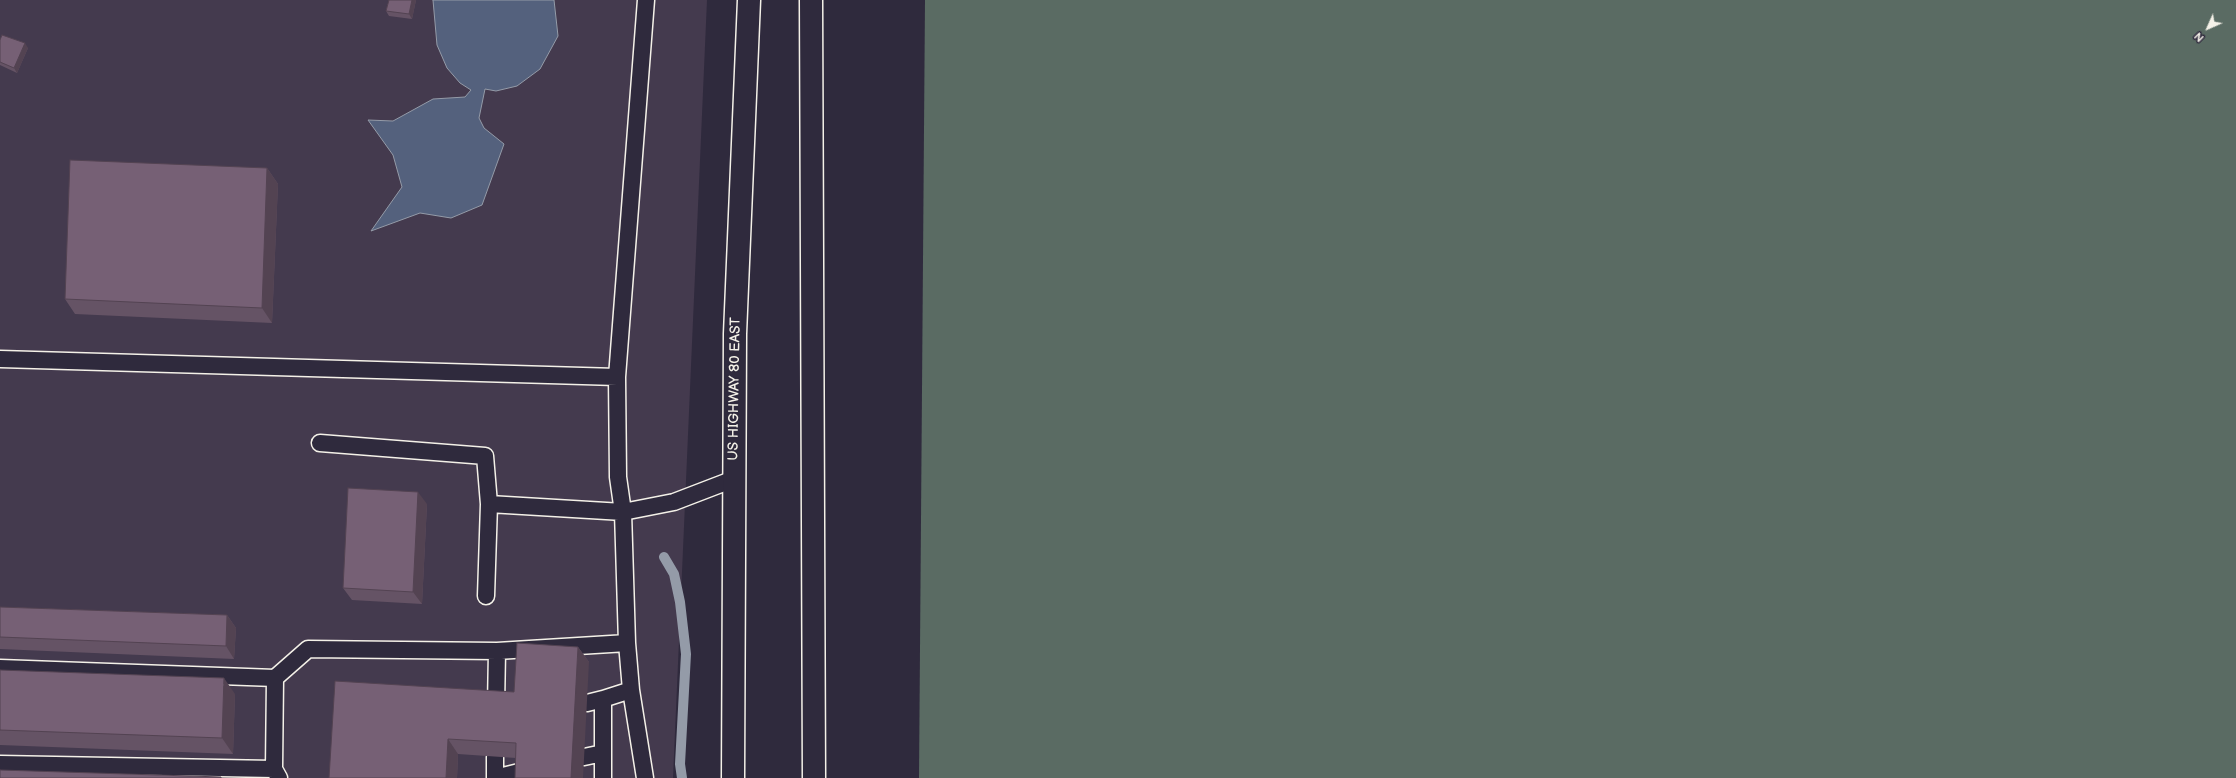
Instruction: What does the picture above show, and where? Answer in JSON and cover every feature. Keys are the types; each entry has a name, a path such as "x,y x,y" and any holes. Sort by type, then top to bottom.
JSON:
{"main road":[{"name":"US HIGHWAY 80 EAST","path":"733,778 735,334 749,0"},
{"path":"811,0 814,778"}],"lane":[{"path":"645,778 631,690 627,643 623,512 618,477 617,377 646,0"},
{"path":"0,359 617,377"},
{"path":"320,443 485,456 489,504 486,596"},
{"path":"489,504 623,512 674,502 734,479"},
{"path":"0,668 275,678 308,648 497,651 627,643"},
{"path":"496,706 497,651"},
{"path":"0,764 277,773 275,678"},
{"path":"587,703 631,690"},
{"path":"603,699 603,778"},
{"path":"584,757 603,753"},
{"path":"495,757 495,778 526,770"}],"shaded area":[{"path":"0,0 707,0 673,778 0,778"}],"green space":[{"path":"925,0 2236,0 2236,778 919,778"}],"water":[{"path":"433,0 554,0 558,36 540,69 517,86 496,91 485,89 479,118 484,128 504,144 482,205 451,218 420,213 371,231 402,187 393,155 368,120 393,121 433,99 465,97 471,90 460,83 447,68 437,45"}],"building":[{"path":"389,0 412,0 409,14 386,11"},
{"path":"2,35 25,43 14,68 0,62 0,40"},
{"path":"70,160 267,168 262,308 65,299"},
{"path":"348,488 418,492 413,592 343,588"},
{"path":"0,607 227,615 226,646 0,637"},
{"path":"517,643 578,647 571,778 515,778 516,743 448,739 446,778 329,778 335,681 514,692"},
{"path":"0,670 224,678 222,738 0,730"},
{"path":"0,770 221,777 221,778 0,778"}],"waterway":[{"path":"664,557 674,574 680,602 686,654 680,764 682,778"}]}
